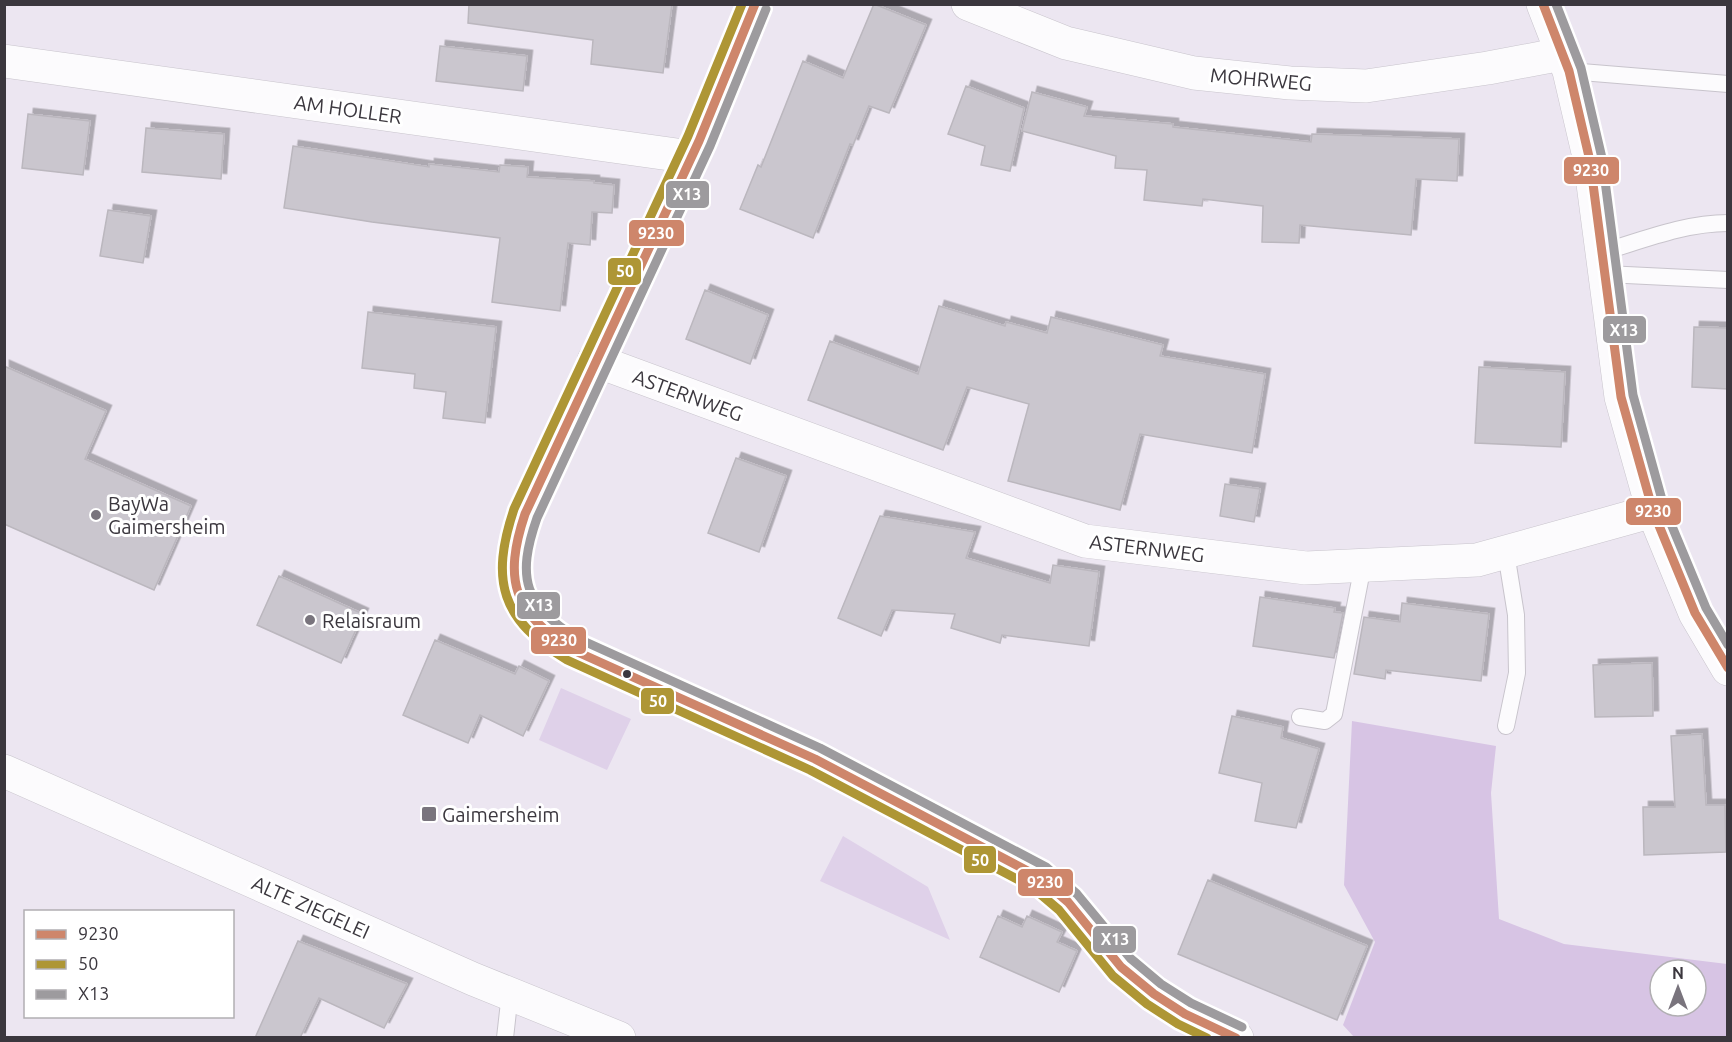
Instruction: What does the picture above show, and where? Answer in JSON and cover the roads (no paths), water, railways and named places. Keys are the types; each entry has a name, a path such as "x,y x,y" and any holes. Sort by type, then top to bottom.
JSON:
{"street":[{"path":"755,4 692,157 594,360 518,531 514,566 518,596 531,620 550,637 573,650 815,759 1039,877 1068,902 1121,967 1154,994 1185,1014 1237,1038"},
{"name":"MOHRWEG","path":"968,4 1066,43 1194,73 1366,86 1488,68 1565,63"},
{"path":"1543,4 1565,63 1590,161 1621,397 1653,511 1695,613 1728,669"},
{"name":"AM HOLLER","path":"4,61 692,157"},
{"name":"ASTERNWEG","path":"594,360 1085,541 1306,568 1477,560 1653,511"},
{"name":"ALTE ZIEGELEI","path":"4,771 473,979 619,1038"}],"lane":[{"path":"1565,63 1728,84"},
{"path":"1604,263 1672,231 1715,223 1728,223"},
{"path":"1604,263 1728,280"},
{"path":"1506,553 1516,615 1517,673 1506,726"},
{"path":"1300,717 1325,721 1334,714 1363,565"},
{"path":"504,1037 510,993"}],"place":[{"name":"BayWa Gaimersheim","path":"96,515"},
{"name":"Relaisraum","path":"310,620"},
{"name":"Gaimersheim","path":"429,814"}]}
